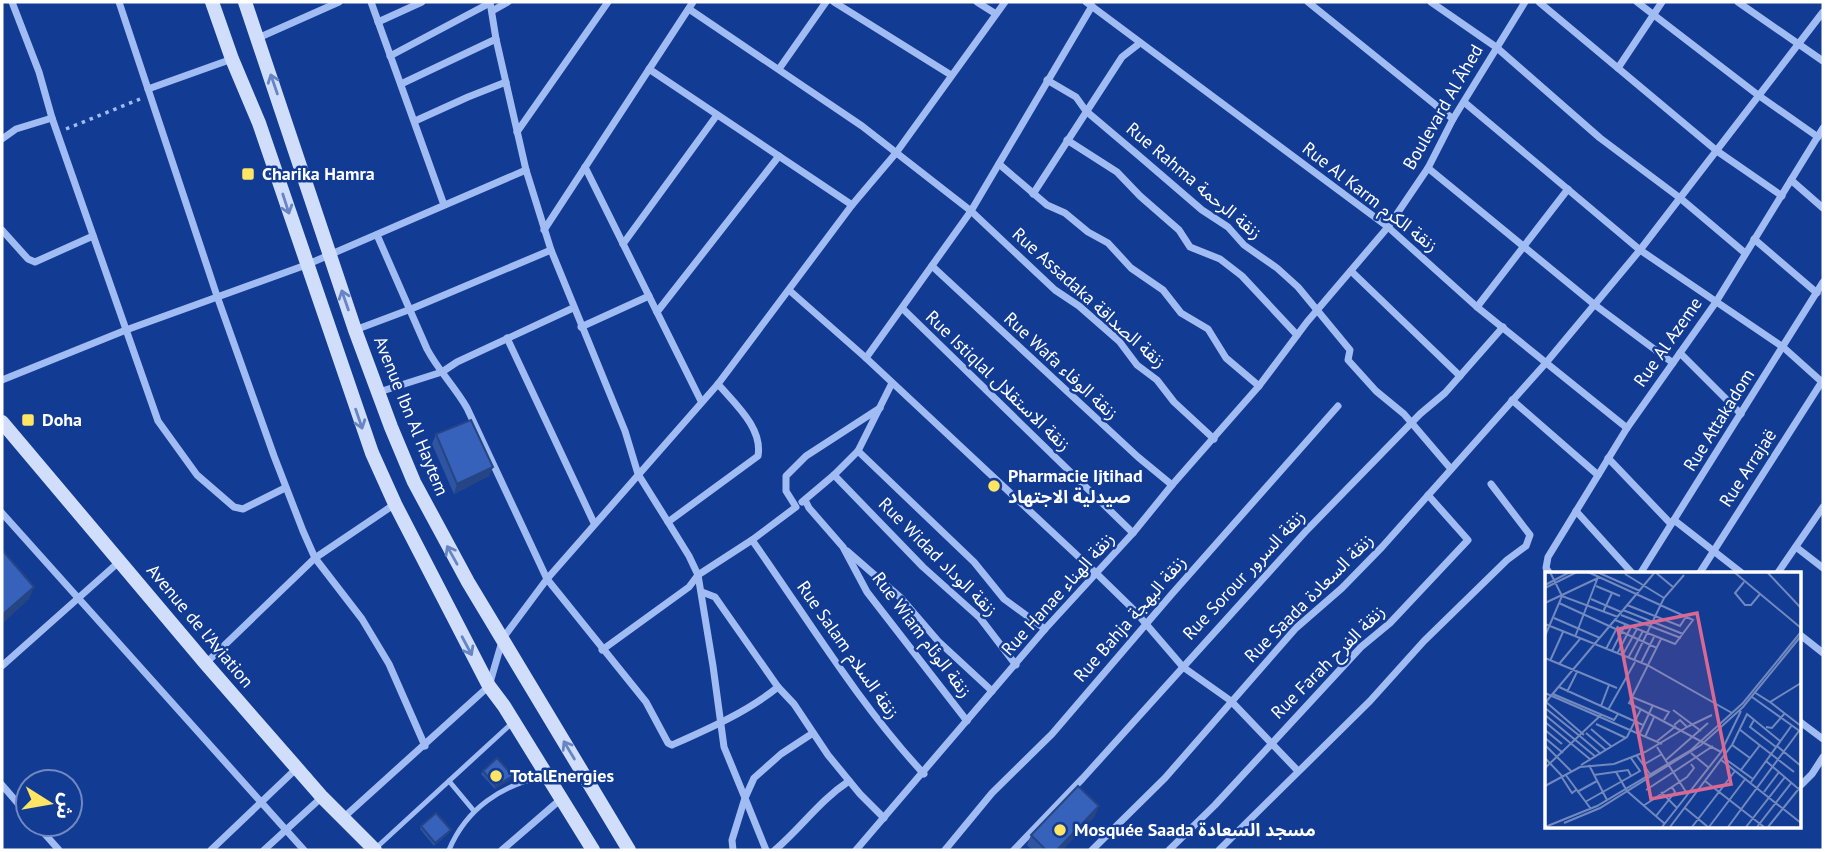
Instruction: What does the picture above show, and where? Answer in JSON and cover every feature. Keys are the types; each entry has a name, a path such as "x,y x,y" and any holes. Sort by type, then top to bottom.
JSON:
{"street":[{"path":"12,2 39,72 52,118 153,412 197,475 234,507 243,509 285,488"},
{"path":"119,2 217,296 285,488 315,558 362,619 388,664 425,746"},
{"path":"212,2 259,123 361,426 395,504 489,686 593,850"},
{"name":"Avenue Ibn Al Haytem","path":"245,2 355,330 401,452 428,510 468,582 629,850"},
{"path":"258,38 339,2"},
{"path":"371,2 444,205"},
{"path":"378,22 422,2"},
{"path":"390,56 491,5 508,2"},
{"path":"517,132 608,2"},
{"path":"779,69 827,2"},
{"path":"835,2 951,75"},
{"path":"977,2 996,14"},
{"path":"343,818 489,686 503,638 547,579 718,384 852,205 896,153 1005,2"},
{"path":"1308,2 1453,119"},
{"path":"1431,2 1496,47 1600,138 1680,198 1745,253"},
{"name":"Boulevard Al Âhed","path":"1388,227 1428,168 1453,119 1525,2"},
{"path":"1539,2 1717,151 1782,196"},
{"path":"1637,2 1758,95 1818,137"},
{"path":"1618,68 1662,2"},
{"path":"1738,2 1823,61"},
{"path":"866,358 971,211 1089,4"},
{"name":"Rue Al Karm زنقة الكرم","path":"1089,4 1388,227 1477,307 1627,428"},
{"path":"491,5 496,39 526,170 551,250 625,431 638,474 698,575 724,747 766,850"},
{"path":"544,230 691,5"},
{"name":"Rue Assadaka زنقة الصداقة","path":"691,5 896,153 971,211 1055,289 1119,341 1137,365 1157,380 1174,402 1214,439"},
{"name":"Rue Saada زنقة السعادة","path":"1092,850 1165,778 1296,628 1342,588 1545,364 1640,250 1823,12"},
{"path":"401,84 496,39"},
{"path":"1033,194 1122,57 1140,43"},
{"path":"149,92 232,59"},
{"path":"649,69 852,205"},
{"name":"Rue Rahma زنقة الرحمة","path":"1047,80 1076,97 1086,111 1187,197 1298,286 1350,350 1348,360 1376,391 1412,424"},
{"path":"415,121 506,82"},
{"path":"1464,102 1640,250 1783,347 1823,381"},
{"path":"623,244 717,115"},
{"path":"2,139 16,130 52,118"},
{"name":"Rue Al Azeme","path":"1549,572 1546,562 1608,458 1716,302 1823,128"},
{"path":"1067,140 1117,172 1178,230 1190,247 1220,259 1242,276 1297,335"},
{"path":"657,312 779,156"},
{"path":"999,164 1047,205 1065,213 1088,232 1108,243 1130,268 1163,290 1181,313 1208,328 1226,358 1259,386"},
{"path":"585,167 701,401"},
{"path":"1428,168 1595,305 1673,363"},
{"path":"2,380 126,330 306,265 526,170"},
{"path":"1791,180 1823,208"},
{"path":"1477,307 1567,189"},
{"name":"Rue Hanae زنقة الهناء","path":"856,850 924,774 1045,629 1214,439 1317,310 1388,227"},
{"path":"2,230 28,259 35,262 93,236"},
{"path":"377,235 427,349 467,408 547,579 646,702 668,743 672,745 720,722 778,687"},
{"path":"1754,239 1817,293"},
{"path":"355,330 551,250"},
{"name":"Rue Wafa زنقة الوفاء","path":"932,266 1138,457 1172,485"},
{"path":"1350,271 1460,376"},
{"name":"Rue Attakadom","path":"1641,572 1823,282"},
{"path":"789,290 866,358 1096,573 1183,667 1231,701 1298,771"},
{"path":"581,327 649,296"},
{"path":"378,392 442,372 457,362 573,308"},
{"name":"Rue Istiqlal زنقة الاستقلال","path":"903,309 1133,533"},
{"name":"Rue Sorour زنقة السرور","path":"1014,850 1083,778 1307,530 1460,376 1503,327"},
{"path":"508,338 594,523"},
{"path":"1680,353 1741,414"},
{"name":"Rue Arrajaë","path":"1700,572 1823,381"},
{"path":"602,650 689,587 698,575 796,507 834,475 858,452 892,383"},
{"path":"668,522 758,456 760,445 749,420 718,384"},
{"path":"1512,400 1598,475"},
{"name":"Rue Bahja زنقة البهجة","path":"945,850 992,793 1052,734 1338,406"},
{"path":"796,507 786,491 786,476 806,456 880,408"},
{"name":"Avenue de l'Aviation","path":"2,422 206,664 322,797 375,850"},
{"path":"1412,424 1451,469"},
{"path":"858,452 974,562 1004,599 1045,629"},
{"path":"1608,458 1672,522 1714,550 1741,572"},
{"name":"Rue Widad زنقة الوداد","path":"834,475 923,567 980,618 1016,665"},
{"path":"1219,850 1370,701 1424,641 1507,560 1526,546 1530,535 1491,484"},
{"name":"Rue Farah زنقة الفرح","path":"1169,850 1361,647 1390,623 1468,540 1428,495"},
{"name":"Rue Wiam زنقة الوئام","path":"805,500 843,547 867,592 967,721"},
{"path":"206,664 315,558 395,504"},
{"path":"1778,572 1823,507"},
{"path":"1576,511 1631,572"},
{"path":"2,513 304,850"},
{"name":"Rue Salam زنقة السلام","path":"752,540 888,736 924,774"},
{"path":"843,547 901,598 938,640 992,691"},
{"path":"1796,547 1823,568"},
{"path":"2,666 120,561"},
{"path":"702,592 715,597 813,733 849,780 884,818"},
{"path":"1800,635 1823,653"},
{"path":"1800,723 1823,739"},
{"path":"733,850 732,840 754,778 781,754 813,733"},
{"path":"1800,786 1823,757"},
{"path":"211,850 297,768"},
{"path":"775,850 794,834 827,796 849,780"},
{"path":"2,785 14,799"},
{"path":"264,850 322,797"},
{"path":"502,850 562,798"}],"lane":[{"path":"375,850 514,722"},
{"path":"449,850 455,835 474,811 487,800 508,788 548,776"},
{"path":"449,781 474,811"}],"path":[{"path":"57,132 149,92"}],"building":[{"path":"471,420 493,467 457,484 436,434"},
{"path":"2,550 34,587 2,615"},
{"name":"TotalEnergies","path":"497,758 513,776 496,786 483,771"},
{"name":"Mosquée Saada مسجد السعادة","path":"1078,786 1099,806 1057,850 1046,850 1031,835"},
{"path":"436,813 451,830 435,843 421,826"}],"place":[{"name":"Charika Hamra","path":"248,174"},
{"name":"Doha","path":"28,420"},
{"name":"Pharmacie Ijtihad صيدلية الاجتهاد","path":"994,486"},
{"name":"TotalEnergies","path":"496,776"},
{"name":"Mosquée Saada مسجد السعادة","path":"1060,830"}]}
